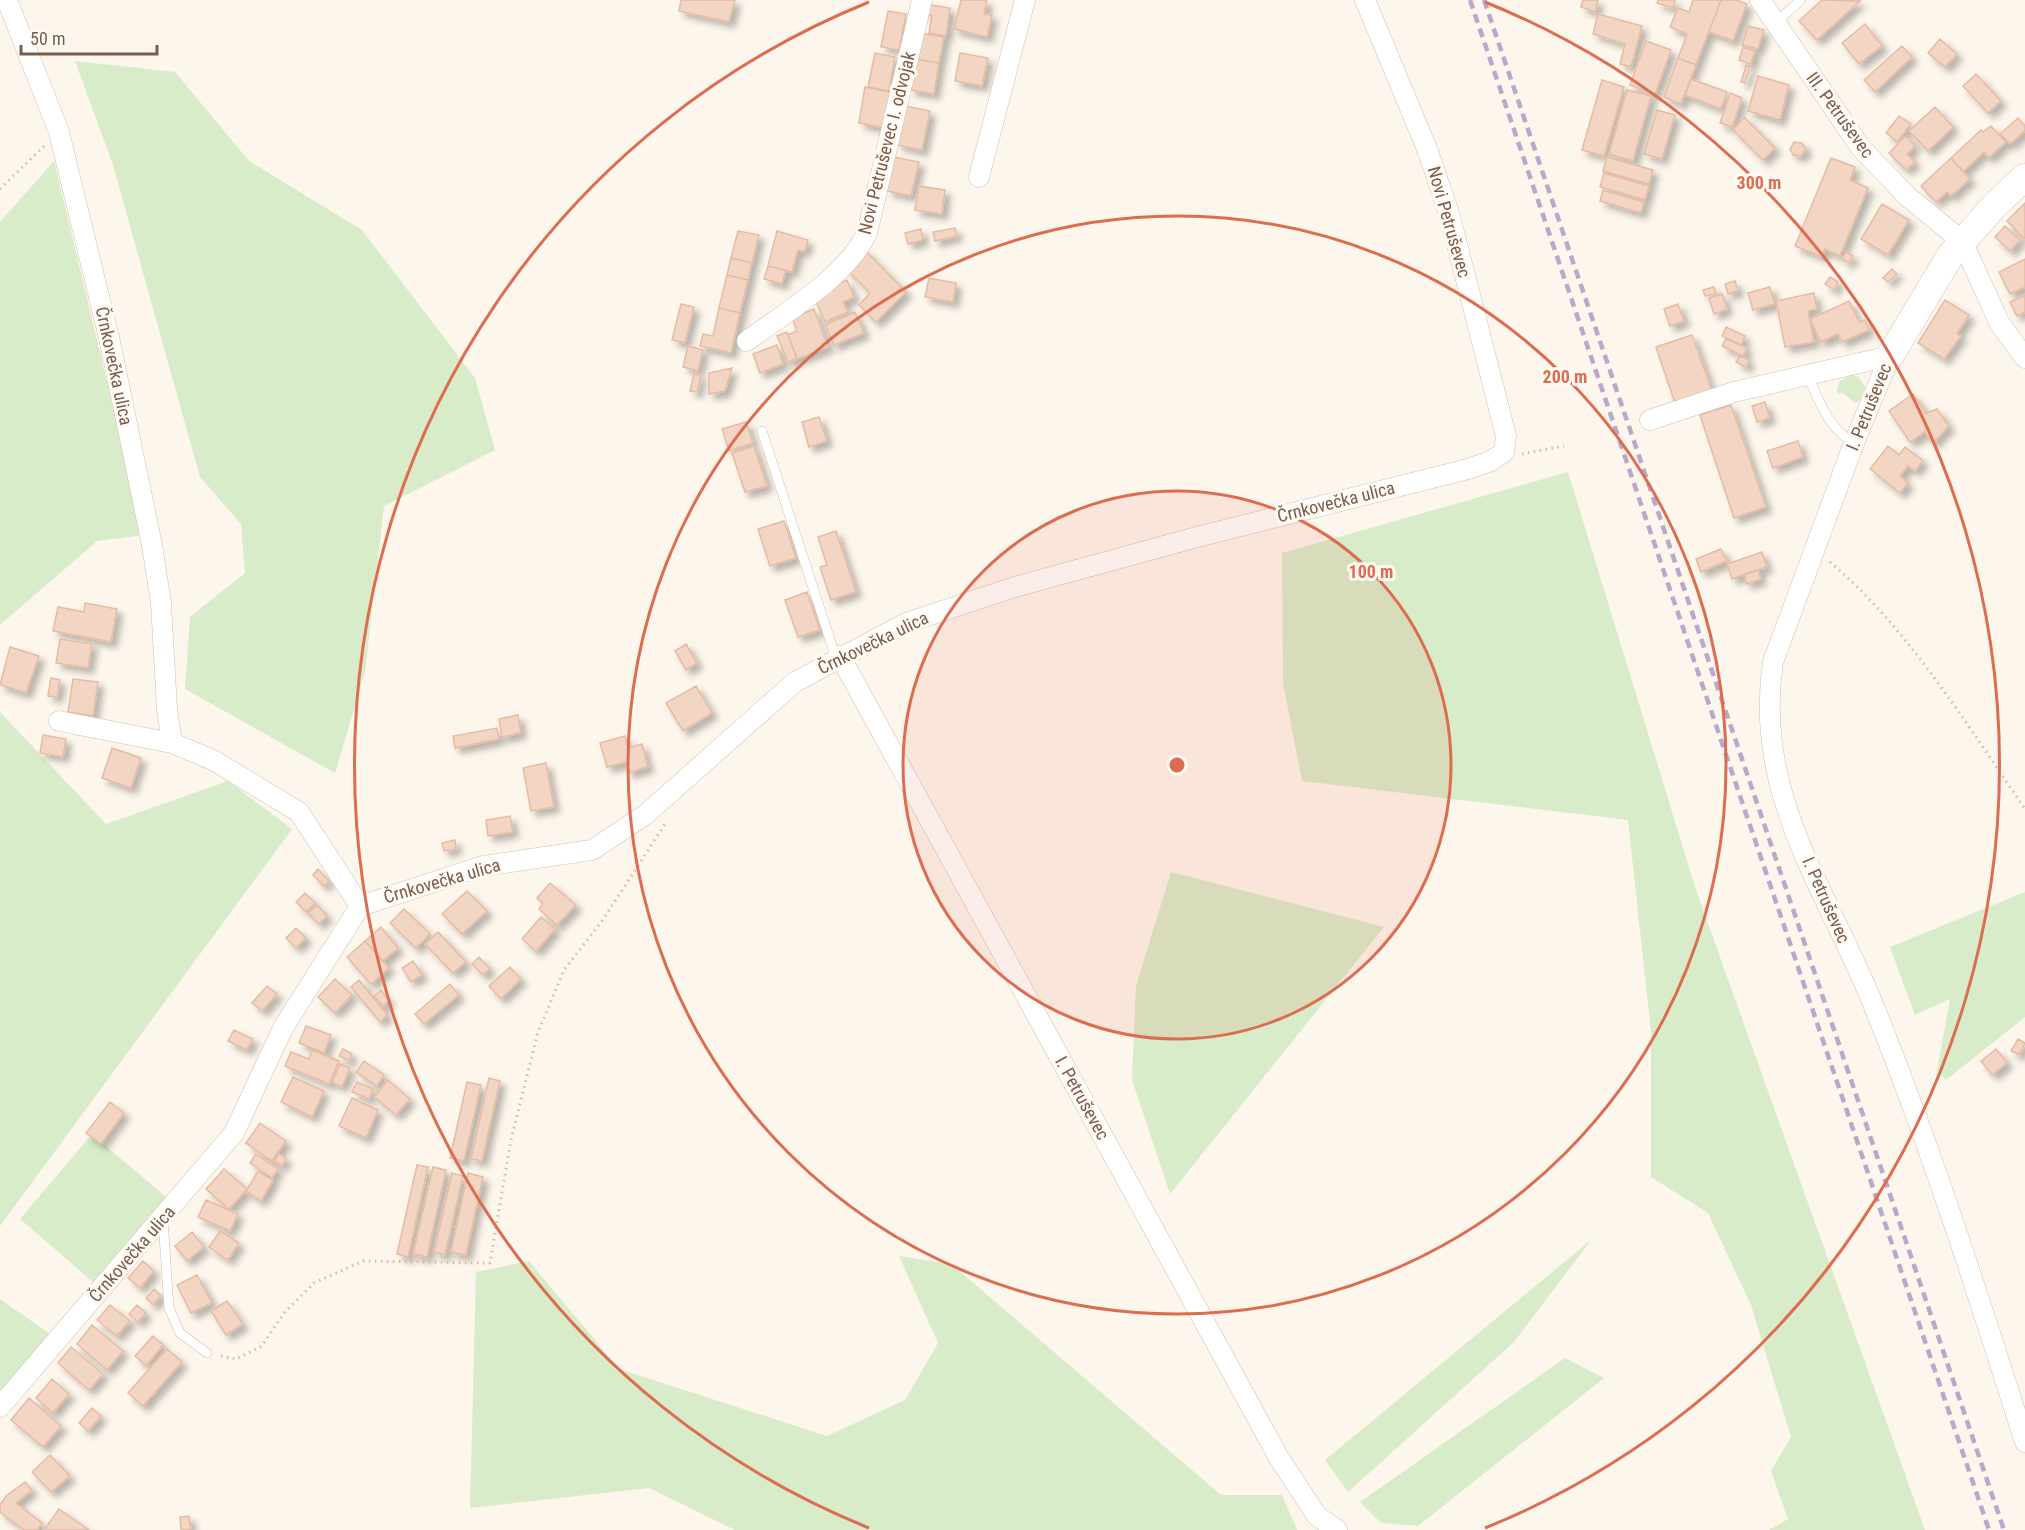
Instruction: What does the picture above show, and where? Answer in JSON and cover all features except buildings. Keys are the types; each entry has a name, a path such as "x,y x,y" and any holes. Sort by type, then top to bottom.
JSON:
{"street":[{"name":"Črnkovečka ulica","path":"6,0 39,75 59,132 110,342 152,545 161,603 167,709 172,743"},
{"name":"Novi Petruševec I. odvojak","path":"747,341 842,267 861,247 867,233 922,0"},
{"path":"979,177 1025,0"},
{"name":"Novi Petruševec","path":"1365,0 1427,149 1449,213 1506,436 1504,452"},
{"name":"III. Petruševec","path":"1760,0 1861,148 1908,197 1962,241"},
{"name":"I. Petruševec","path":"2025,177 1962,241 1927,292 1890,356 1814,549 1773,662 1768,692 1772,758 1780,790 1814,877 1873,1003 1947,1206 2025,1442"},
{"path":"1962,241 2000,324 2025,358"},
{"name":"I. Petruševec","path":"1650,420 1734,392 1890,356"},
{"name":"Črnkovečka ulica","path":"0,1407 234,1133 283,1028 360,906 483,866 592,850 645,815 795,682 838,657 906,623 1018,586 1197,537 1468,469 1491,461 1504,452"},
{"name":"I. Petruševec","path":"838,657 1279,1458 1317,1516 1337,1530"},
{"name":"Črnkovečka ulica","path":"59,721 172,743 213,760 299,813 360,906"}],"lane":[{"path":"1776,22 1801,0"},
{"path":"1808,376 1829,421 1844,437 1854,443"},
{"path":"762,430 838,657"},
{"path":"163,1217 170,1308 180,1333 207,1353"}],"path":[{"path":"0,189 59,132"},
{"path":"1504,452 1529,454 1564,446"},
{"path":"1814,549 1849,578 1916,655 2025,808"},
{"path":"207,1353 236,1359 262,1346 284,1313 314,1283 363,1261 490,1263 511,1140 538,1032 564,970 602,921 649,844 670,818"}],"green space":[{"path":"75,61 175,72 249,161 362,230 475,378 495,450 384,506 365,672 335,773 185,689 190,617 245,573 241,524 200,477 113,165"},
{"path":"54,161 144,535 97,541 0,625 0,222"},
{"path":"1851,375 1859,377 1866,389 1863,398 1855,403 1842,392 1839,395 1837,391 1839,382"},
{"path":"1568,472 1696,890 1925,1530 1769,1530 1788,1519 1771,1471 1791,1437 1751,1305 1708,1213 1651,1177 1651,1031 1628,820 1302,781 1283,683 1282,553"},
{"path":"0,712 106,824 228,781 292,829 0,1226"},
{"path":"1171,872 1384,927 1170,1194 1132,1080 1136,986"},
{"path":"2025,892 2025,1017 1946,1080 1937,1071 1950,999 1915,1015 1890,947"},
{"path":"92,1134 166,1197 93,1282 20,1219"},
{"path":"1591,1240 1514,1342 1348,1492 1325,1460"},
{"path":"899,1256 951,1264 1221,1495 1282,1495 1297,1530 735,1530 649,1488 470,1508 476,1272 529,1261 619,1369 827,1436 905,1400 938,1343"},
{"path":"0,1299 50,1334 0,1395"},
{"path":"1565,1358 1604,1378 1418,1526 1381,1523 1360,1502"}],"railway":[{"path":"1470,0 1989,1530"},
{"path":"1484,0 2004,1530"}]}
